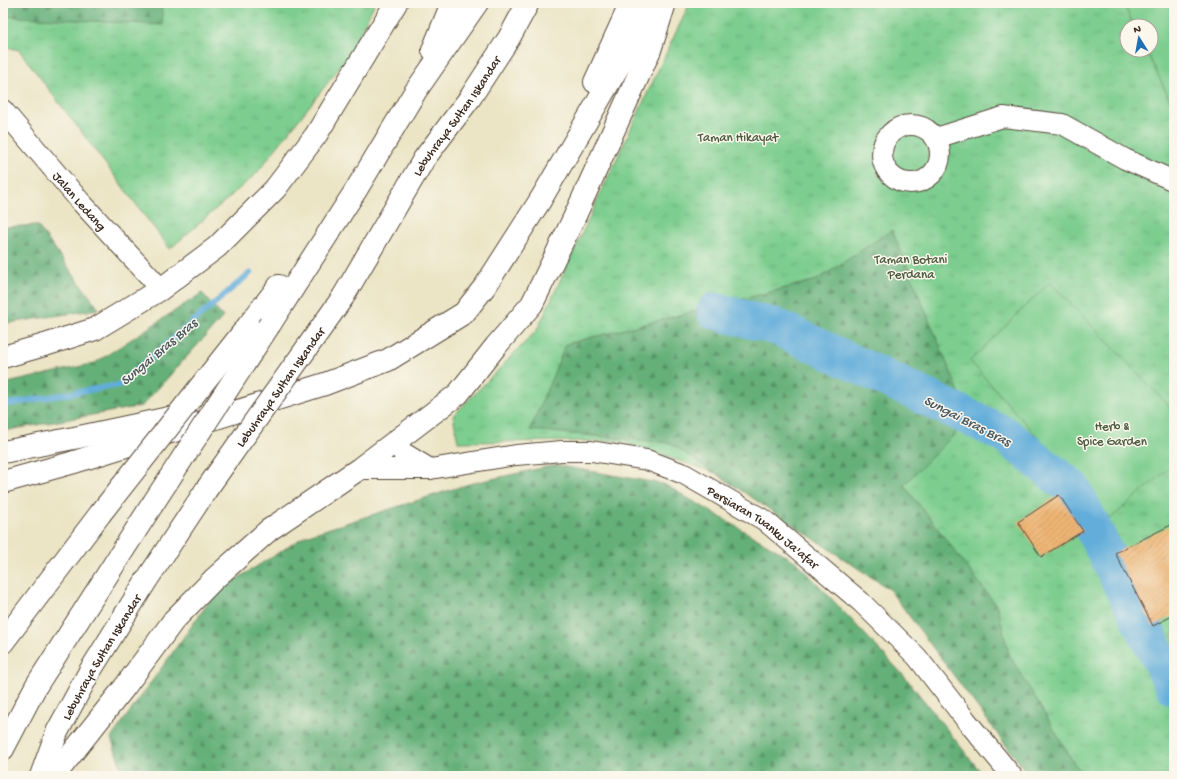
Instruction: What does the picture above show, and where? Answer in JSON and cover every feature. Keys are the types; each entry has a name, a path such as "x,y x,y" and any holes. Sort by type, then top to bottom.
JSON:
{"main road":[{"path":"3,357 95,329 161,289 218,246 274,189 316,135 396,3"},
{"path":"415,92 452,3"},
{"path":"3,749 36,686 356,190 415,92 476,3"},
{"name":"Lebuhraya Sultan Iskandar","path":"41,776 57,732 90,671 146,581 206,490 343,297 424,160 470,98 509,38 528,3"},
{"path":"541,199 631,3"},
{"path":"3,482 71,463 325,384 388,360 464,313 486,285 541,199 655,3"},
{"path":"54,776 124,688 174,620 214,579 269,530 359,469 458,394 532,304 574,218 646,57 665,3"},
{"path":"3,642 100,514 356,190"},
{"path":"3,452 325,384"}],"street":[{"name":"Jalan Ledang","path":"3,110 80,200 161,289"},
{"path":"936,138 1003,117 1062,124 1125,159 1174,181"},
{"path":"397,441 402,452 430,469"},
{"name":"Persiaran Tuanku Ja'afar","path":"359,469 430,469 516,455 591,450 647,460 684,474 764,520 861,602 917,657 1012,776"}],"green space":[{"path":"3,3 375,3 348,57 256,174 170,249 19,50 3,46"},
{"path":"3,3 161,3 163,25 3,16"},
{"name":"Taman Botani Perdana","path":"690,3 1123,3 1130,18 1119,18 1119,58 1150,58 1174,108 1174,776 1048,776 881,566 788,497 619,441 458,442 453,416 537,330"},
{"path":"1123,3 1174,3 1174,108 1150,58 1159,58 1159,18 1130,18"},
{"path":"37,225 99,309 3,324 3,227"},
{"path":"892,230 970,419 904,485 997,606 1009,654 1075,765 1088,776 1029,776 889,589 670,443 530,430 566,344 817,280"},
{"name":"Herb & Spice Garden","path":"1050,282 1174,411 1174,464 1110,519 970,361"},
{"path":"202,293 223,317 142,406 3,431 3,384 95,363"},
{"path":"555,465 664,484 797,562 906,678 984,776 124,776 111,738 216,592 305,536 469,484"}],"building":[{"path":"1059,495 1083,531 1041,557 1018,522"},
{"path":"1173,524 1174,615 1153,626 1115,553"}],"waterway":[{"name":"Sungai Bras Bras","path":"3,405 119,385 250,273"},
{"name":"Sungai Bras Bras","path":"715,311 777,327 1004,434 1073,489 1174,687"}],"park label":[{"name":"Taman Hikayat","path":"738,136"}]}
